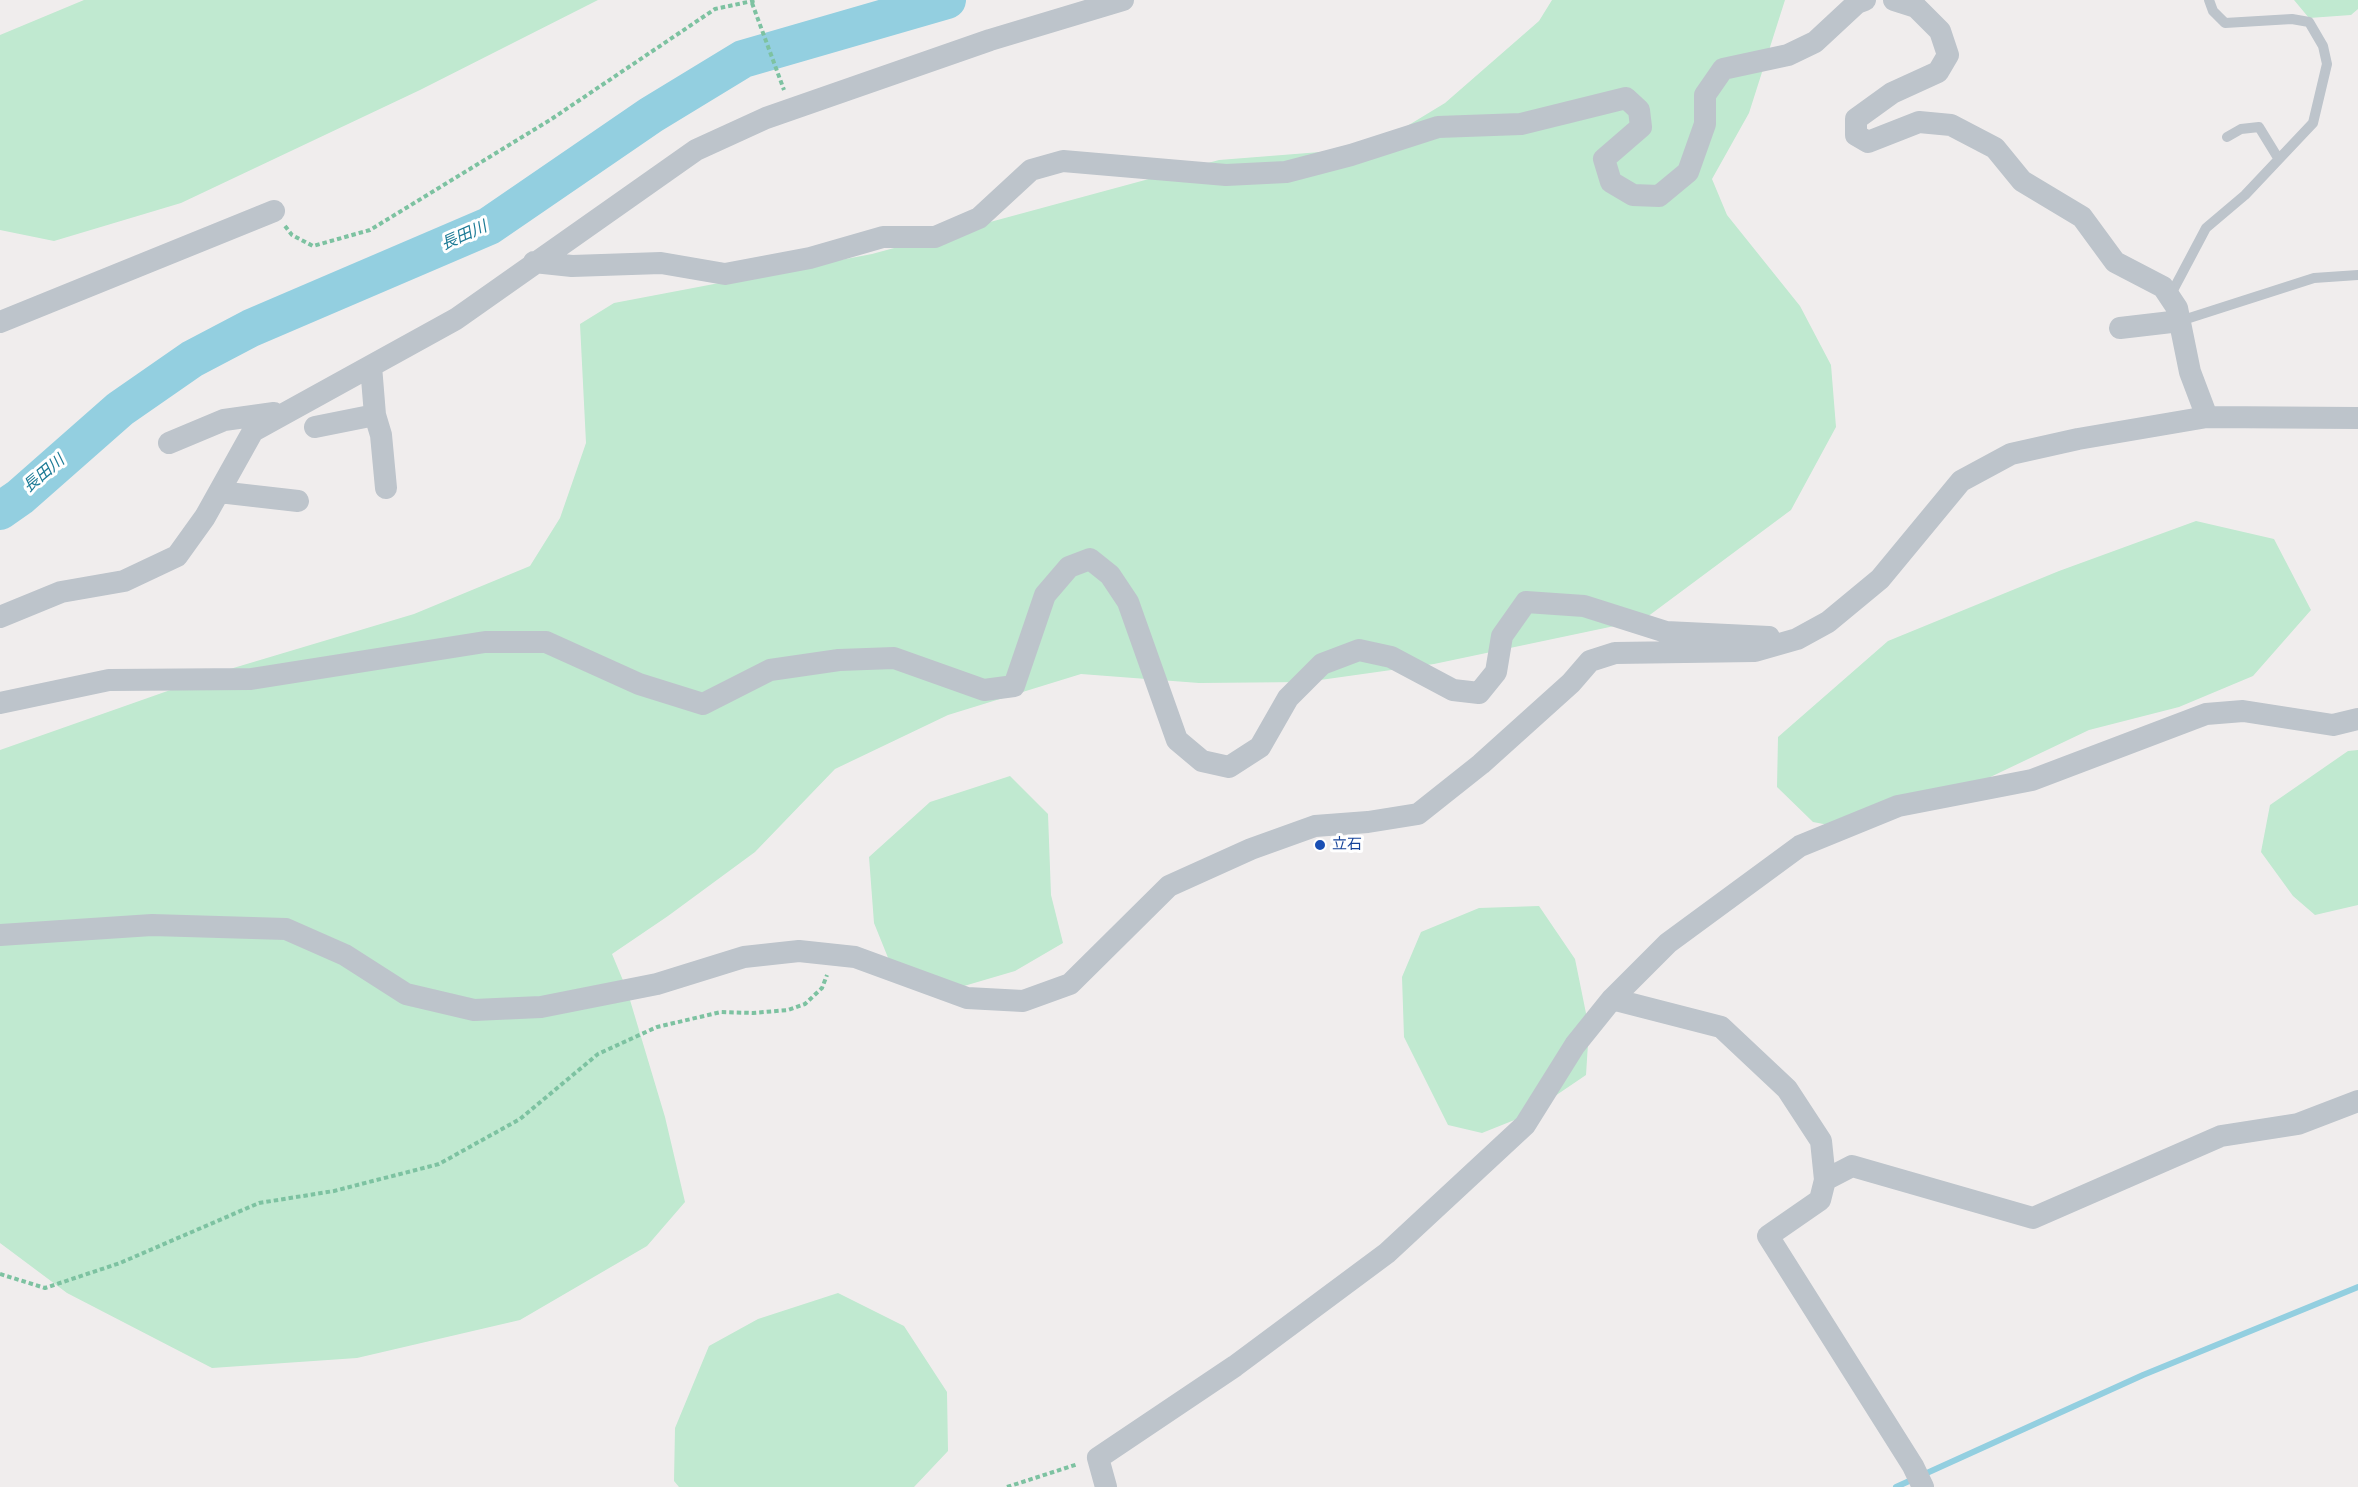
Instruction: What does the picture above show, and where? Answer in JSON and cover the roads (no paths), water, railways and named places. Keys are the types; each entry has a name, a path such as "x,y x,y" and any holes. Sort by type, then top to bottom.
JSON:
{"street":[{"path":"0,617 61,592 124,581 177,556 205,518 253,431 456,319 696,150 756,122 990,40 1123,0"},
{"path":"534,262 572,266 661,262 725,274 810,258 883,237 935,237 979,218 1031,170 1063,161 1226,175 1286,172 1352,155 1438,127 1521,124 1626,98 1639,110 1641,128 1604,159 1611,182 1633,195 1659,196 1688,172 1705,124 1705,95 1723,69 1788,55 1815,42 1857,3 1865,0"},
{"path":"1894,0 1916,7 1940,32 1948,55 1938,72 1892,93 1856,118 1856,135 1868,142 1919,122 1951,125 1995,148 2022,181 2082,217 2115,262 2163,287 2177,308 2190,372 2207,417"},
{"path":"0,322 274,211"},
{"path":"2120,328 2180,321"},
{"path":"371,366 375,415 381,435 386,488"},
{"path":"169,443 224,420 288,412"},
{"path":"315,427 375,415"},
{"path":"0,935 152,925 286,929 345,955 406,994 474,1010 541,1007 657,984 744,957 799,951 855,957 967,998 1023,1001 1070,984 1169,886 1251,849 1315,826 1368,822 1418,814 1481,764 1571,683 1590,661 1615,653 1755,651 1797,639 1828,622 1880,579 1961,481 2011,454 2078,438 2207,417 2358,418"},
{"path":"219,492 298,501"},
{"path":"0,703 109,680 251,679 484,642 546,642 639,684 703,704 770,670 839,660 894,658 984,690 994,689 1014,686 1046,595 1069,567 1090,559 1110,575 1128,602 1177,740 1202,761 1229,767 1260,747 1288,698 1322,664 1359,650 1391,657 1453,690 1479,693 1496,672 1502,636 1526,602 1584,606 1666,632 1797,639"},
{"path":"1106,1487 1098,1458 1235,1365 1387,1253 1524,1125 1575,1045 1612,999 1668,943 1800,846 1898,806 2032,780 2206,714 2243,711 2333,724 2358,719"},
{"path":"1612,999 1721,1027 1787,1089 1821,1141 1825,1180 1820,1200 1768,1236 1913,1466 1923,1487"},
{"path":"1825,1180 1852,1166 2032,1218 2221,1136 2298,1124 2358,1101"}],"lane":[{"path":"2169,296 2206,228 2245,195 2313,123 2327,64 2323,46 2309,22 2292,18 2225,23 2213,11 2209,0"},
{"path":"2227,137 2241,129 2259,128 2278,158"},
{"path":"2180,321 2314,278 2358,275"}],"waterway":[{"name":"長田川","path":"0,511 20,497 120,409 192,359 251,328 489,226 651,115 743,59 947,0"},
{"path":"1896,1487 2143,1375 2358,1287"}],"place":[{"name":"立石","path":"1320,845"}]}
